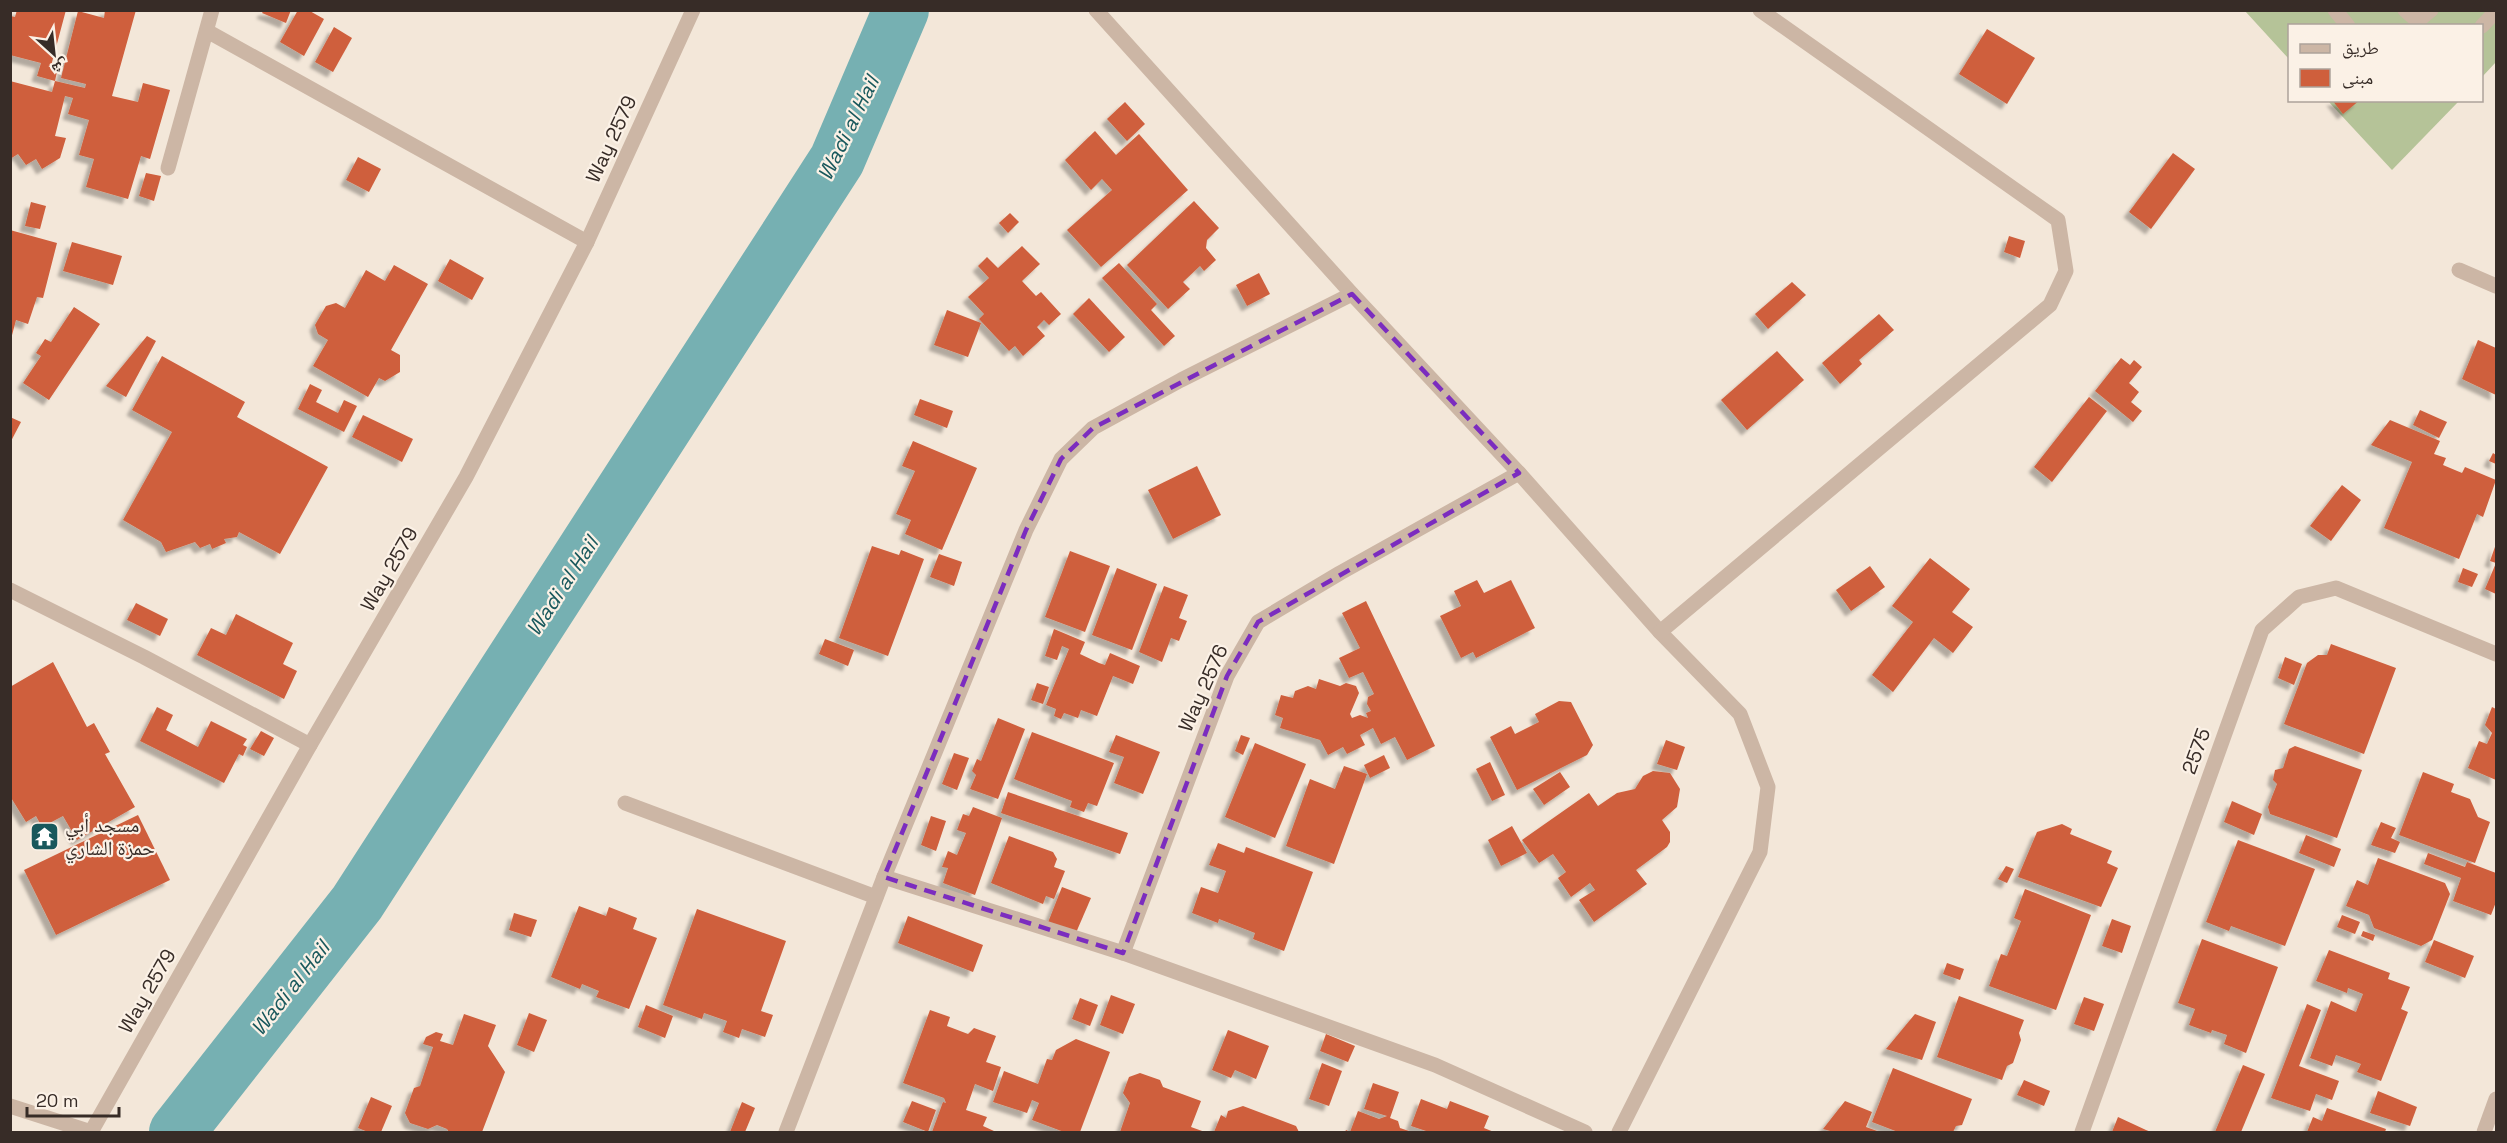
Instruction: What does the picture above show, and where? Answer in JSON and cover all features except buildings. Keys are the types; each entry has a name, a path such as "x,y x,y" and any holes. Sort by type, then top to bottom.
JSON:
{"street":[{"path":"168,168 212,10"},
{"name":"Way 2579","path":"91,1132 310,745 466,477 587,242 693,10"},
{"path":"1096,10 1352,294 1519,473 1660,633 1740,714 1768,787 1760,852 1619,1132"},
{"path":"1660,633 2050,305 2066,271 2058,220 1760,10"},
{"path":"2335,10 2346,24"},
{"path":"2405,10 2415,19 2420,19 2431,10"},
{"path":"2483,24 2496,11"},
{"path":"207,32 587,242"},
{"path":"2459,270 2496,286"},
{"path":"786,1132 876,897 1026,530 1061,459 1094,428 1181,380 1352,294"},
{"name":"Way 2576","path":"1123,953 1227,676 1258,622 1340,573 1519,473"},
{"name":"2575","path":"2082,1132 2262,630 2299,597 2336,588 2496,654"},
{"path":"10,590 144,657 310,745"},
{"path":"626,803 876,897"},
{"path":"884,878 1123,953 1435,1065 1585,1132"},
{"path":"2484,1132 2496,1099"},
{"path":"10,1106 91,1132"}],"highlighted area":[{"path":"1352,294 1519,473 1258,622 1227,676 1123,953 884,877 1026,530 1061,459 1093,428"}],"green space":[{"path":"2245,11 2496,11 2496,62 2483,76 2483,24 2288,24 2288,58"},
{"path":"2329,102 2458,102 2392,170"}],"waterway":[{"name":"Wadi al Hail","path":"177,1132 357,903 837,160 901,10"}],"place":[{"name":"مسجد أبي حمزة الشاري","path":"44,836"}]}
